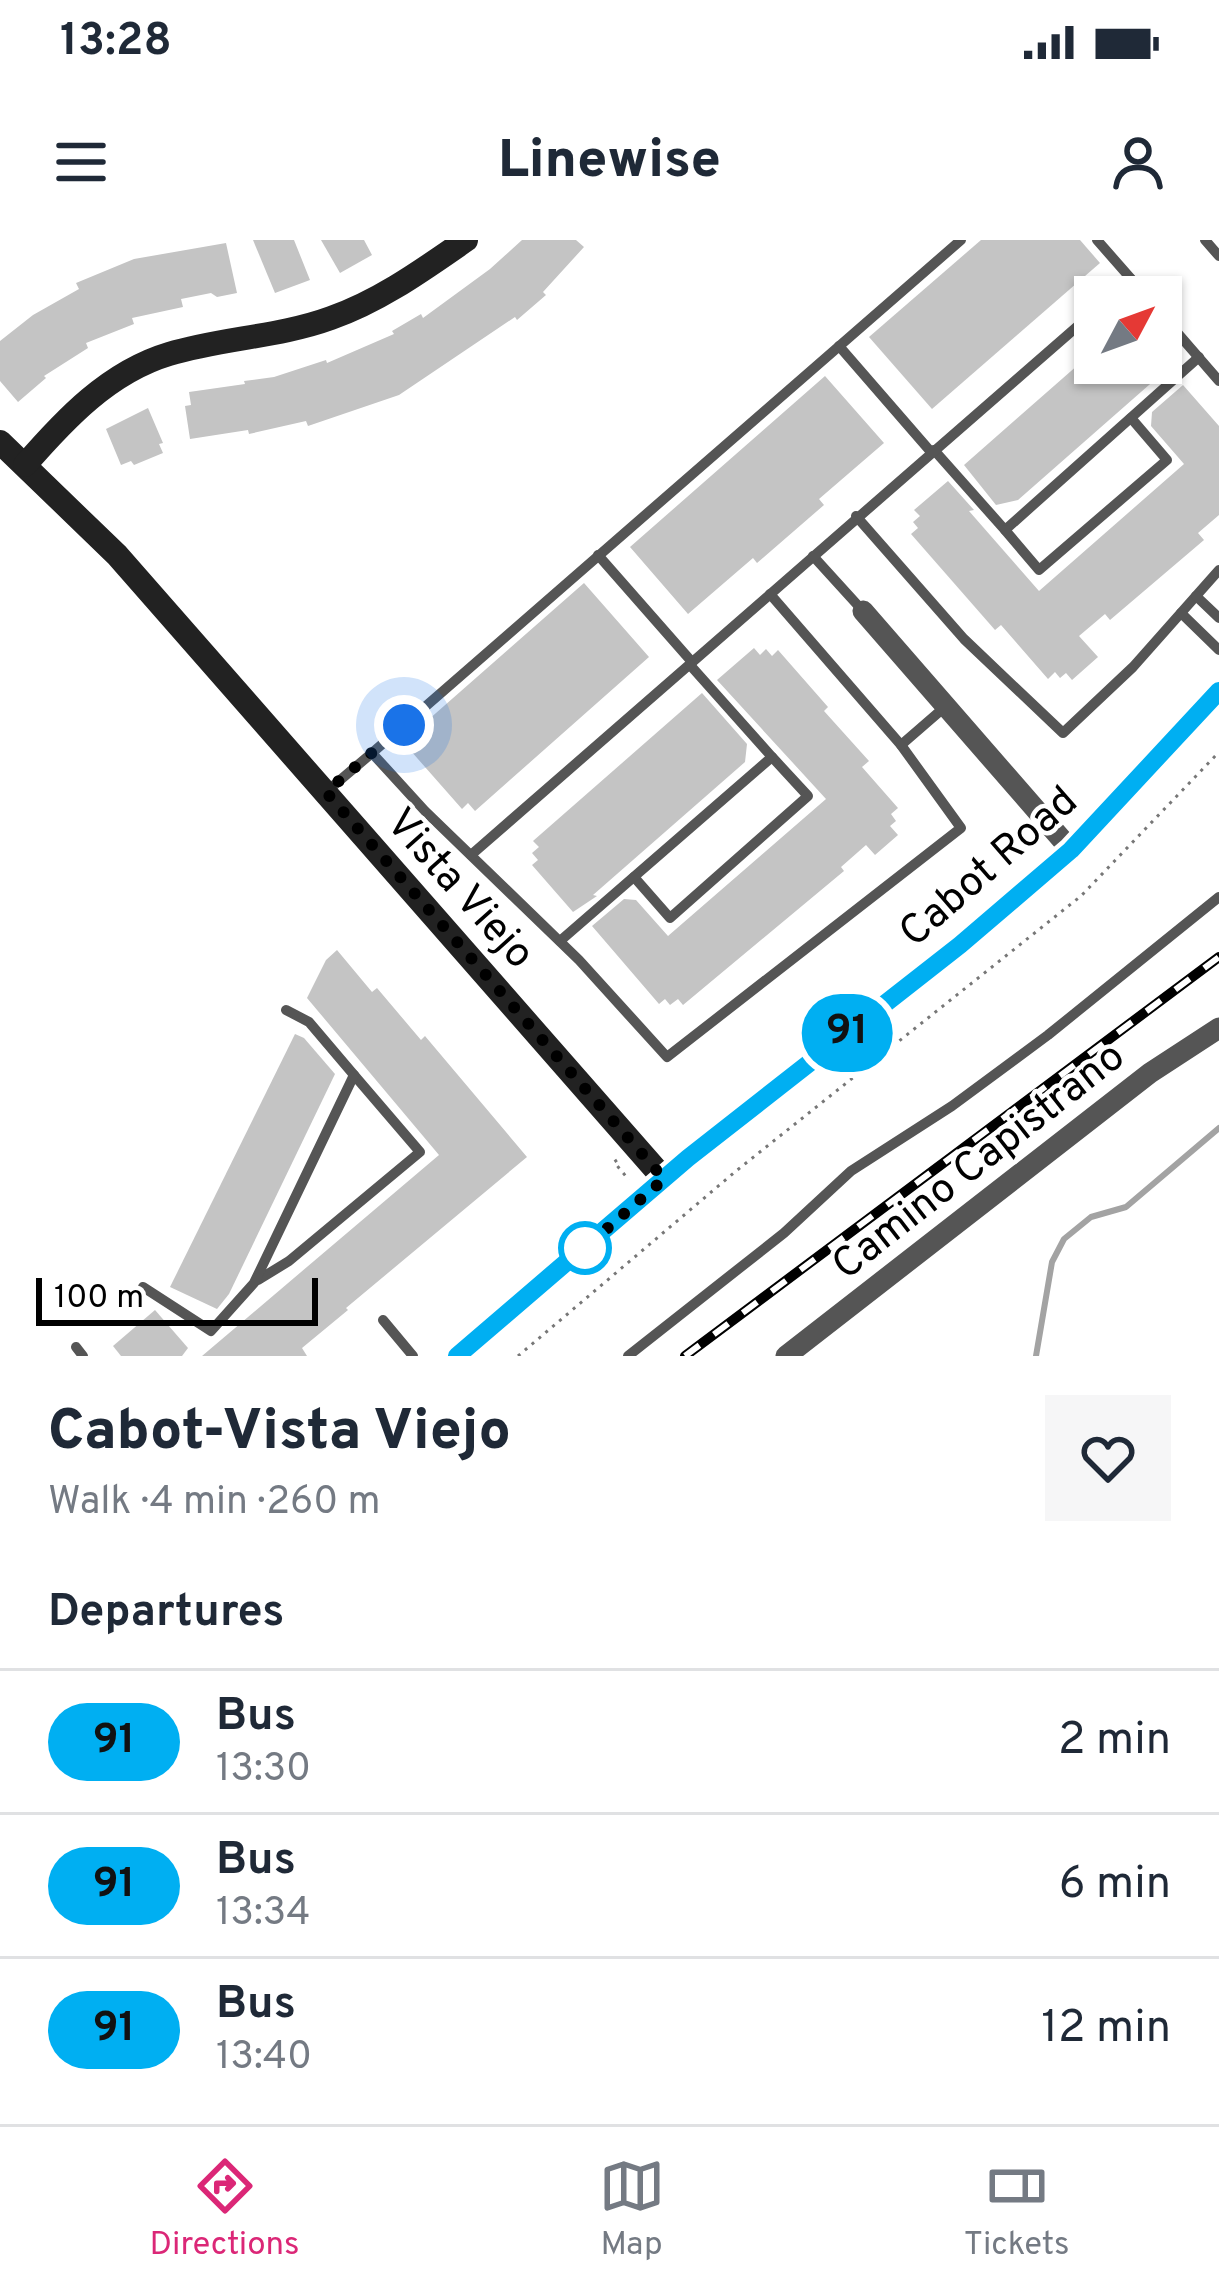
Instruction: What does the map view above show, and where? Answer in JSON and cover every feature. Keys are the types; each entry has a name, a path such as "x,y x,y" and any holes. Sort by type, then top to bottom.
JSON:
{"street":[{"path":"26,465 66,417 119,378 167,354 332,318 413,278 466,240"},
{"name":"Vista Viejo","path":"0,442 117,554 664,1179"},
{"path":"863,611 1071,850"},
{"name":"Cabot Road","path":"457,1356 664,1179 960,945 1071,850 1219,691"},
{"name":"Camino Capistrano","path":"786,1356 1150,1073 1219,1028"}],"lane":[{"path":"326,792 961,240"},
{"path":"1097,240 1128,276"},
{"path":"471,855 1074,328"},
{"path":"1182,338 1219,381"},
{"path":"839,346 1039,570 1167,460 1131,418"},
{"path":"1005,530 1198,357"},
{"path":"856,516 964,639 1063,733 1132,667 1219,571"},
{"path":"598,555 808,796 670,919 634,877"},
{"path":"812,556 863,611"},
{"path":"372,753 560,941 667,1057 961,828 901,745 770,594"},
{"path":"1196,596 1219,618"},
{"path":"1181,613 1219,650"},
{"path":"901,745 946,706"},
{"path":"560,941 772,757"},
{"path":"628,1356 784,1233 850,1171 952,1106 1048,1035 1219,897"},
{"path":"254,1283 290,1262 420,1153 309,1022 286,1010"},
{"path":"143,1287 211,1331 254,1283 354,1075"},
{"path":"383,1320 413,1356"}],"path":[{"path":"518,1356 702,1198 1065,910 1219,752"}],"building":[{"path":"253,240 294,240 310,280 275,293"},
{"path":"321,240 364,240 372,255 340,273"},
{"path":"522,240 576,240 584,247 543,292 546,295 517,320 515,317 399,395 308,426 306,421 249,434 248,430 190,439 185,406 191,405 189,392 245,384 327,363 394,334 392,331 421,314 423,318 490,269"},
{"path":"981,240 1080,240 1100,263 1085,276 1074,276 1074,286 932,409 869,337"},
{"path":"226,243 237,293 181,299 183,307 132,318 134,324 86,343 88,348 44,376 18,402 0,381 0,341 79,289 76,283 134,259"},
{"path":"1074,368 1074,384 1150,384 1018,500 996,505 964,465"},
{"path":"825,376 884,443 819,499 824,505 688,614 630,547"},
{"path":"1183,385 1219,426 1219,515 1198,533 1204,540 1110,620 1105,614 1079,636 1098,657 1072,680 1066,673 1060,678 1055,672 1048,679 1001,625 995,630 911,534 920,516 914,510 948,481 1039,591 1184,464 1151,426 1152,412"},
{"path":"148,408 163,453 121,465 106,429"},
{"path":"584,583 649,657 475,811 468,803 462,809 403,742"},
{"path":"754,648 760,655 766,649 772,656 778,650 828,707 824,711 869,761 862,767 898,808 891,814 896,821 890,826 898,835 875,855 866,845 841,867 844,871 683,1005 678,999 670,1005 665,999 659,1004 592,926 624,899 636,900 668,936 826,799 717,680"},
{"path":"702,693 747,744 745,762 593,895 597,896 573,912 532,865 538,860 532,853 539,847 533,841"},
{"path":"337,950 421,1040 425,1036 527,1157 346,1308 302,1348 307,1356 202,1356 439,1155 307,998 326,960"},
{"path":"295,1034 335,1074 229,1294 217,1309 170,1287"},
{"path":"155,1310 188,1348 182,1356 121,1356 113,1346"}],"waterway":[{"path":"1036,1356 1052,1262 1064,1239 1091,1217 1126,1207 1219,1128"}],"railway":[{"path":"685,1356 1219,957"}],"bus line":[{"name":"91","path":"457,1356 688,1158 960,945 1071,850 1219,691"}],"route":[{"path":"404,725 326,792 664,1179 579,1253 585,1248"}]}
